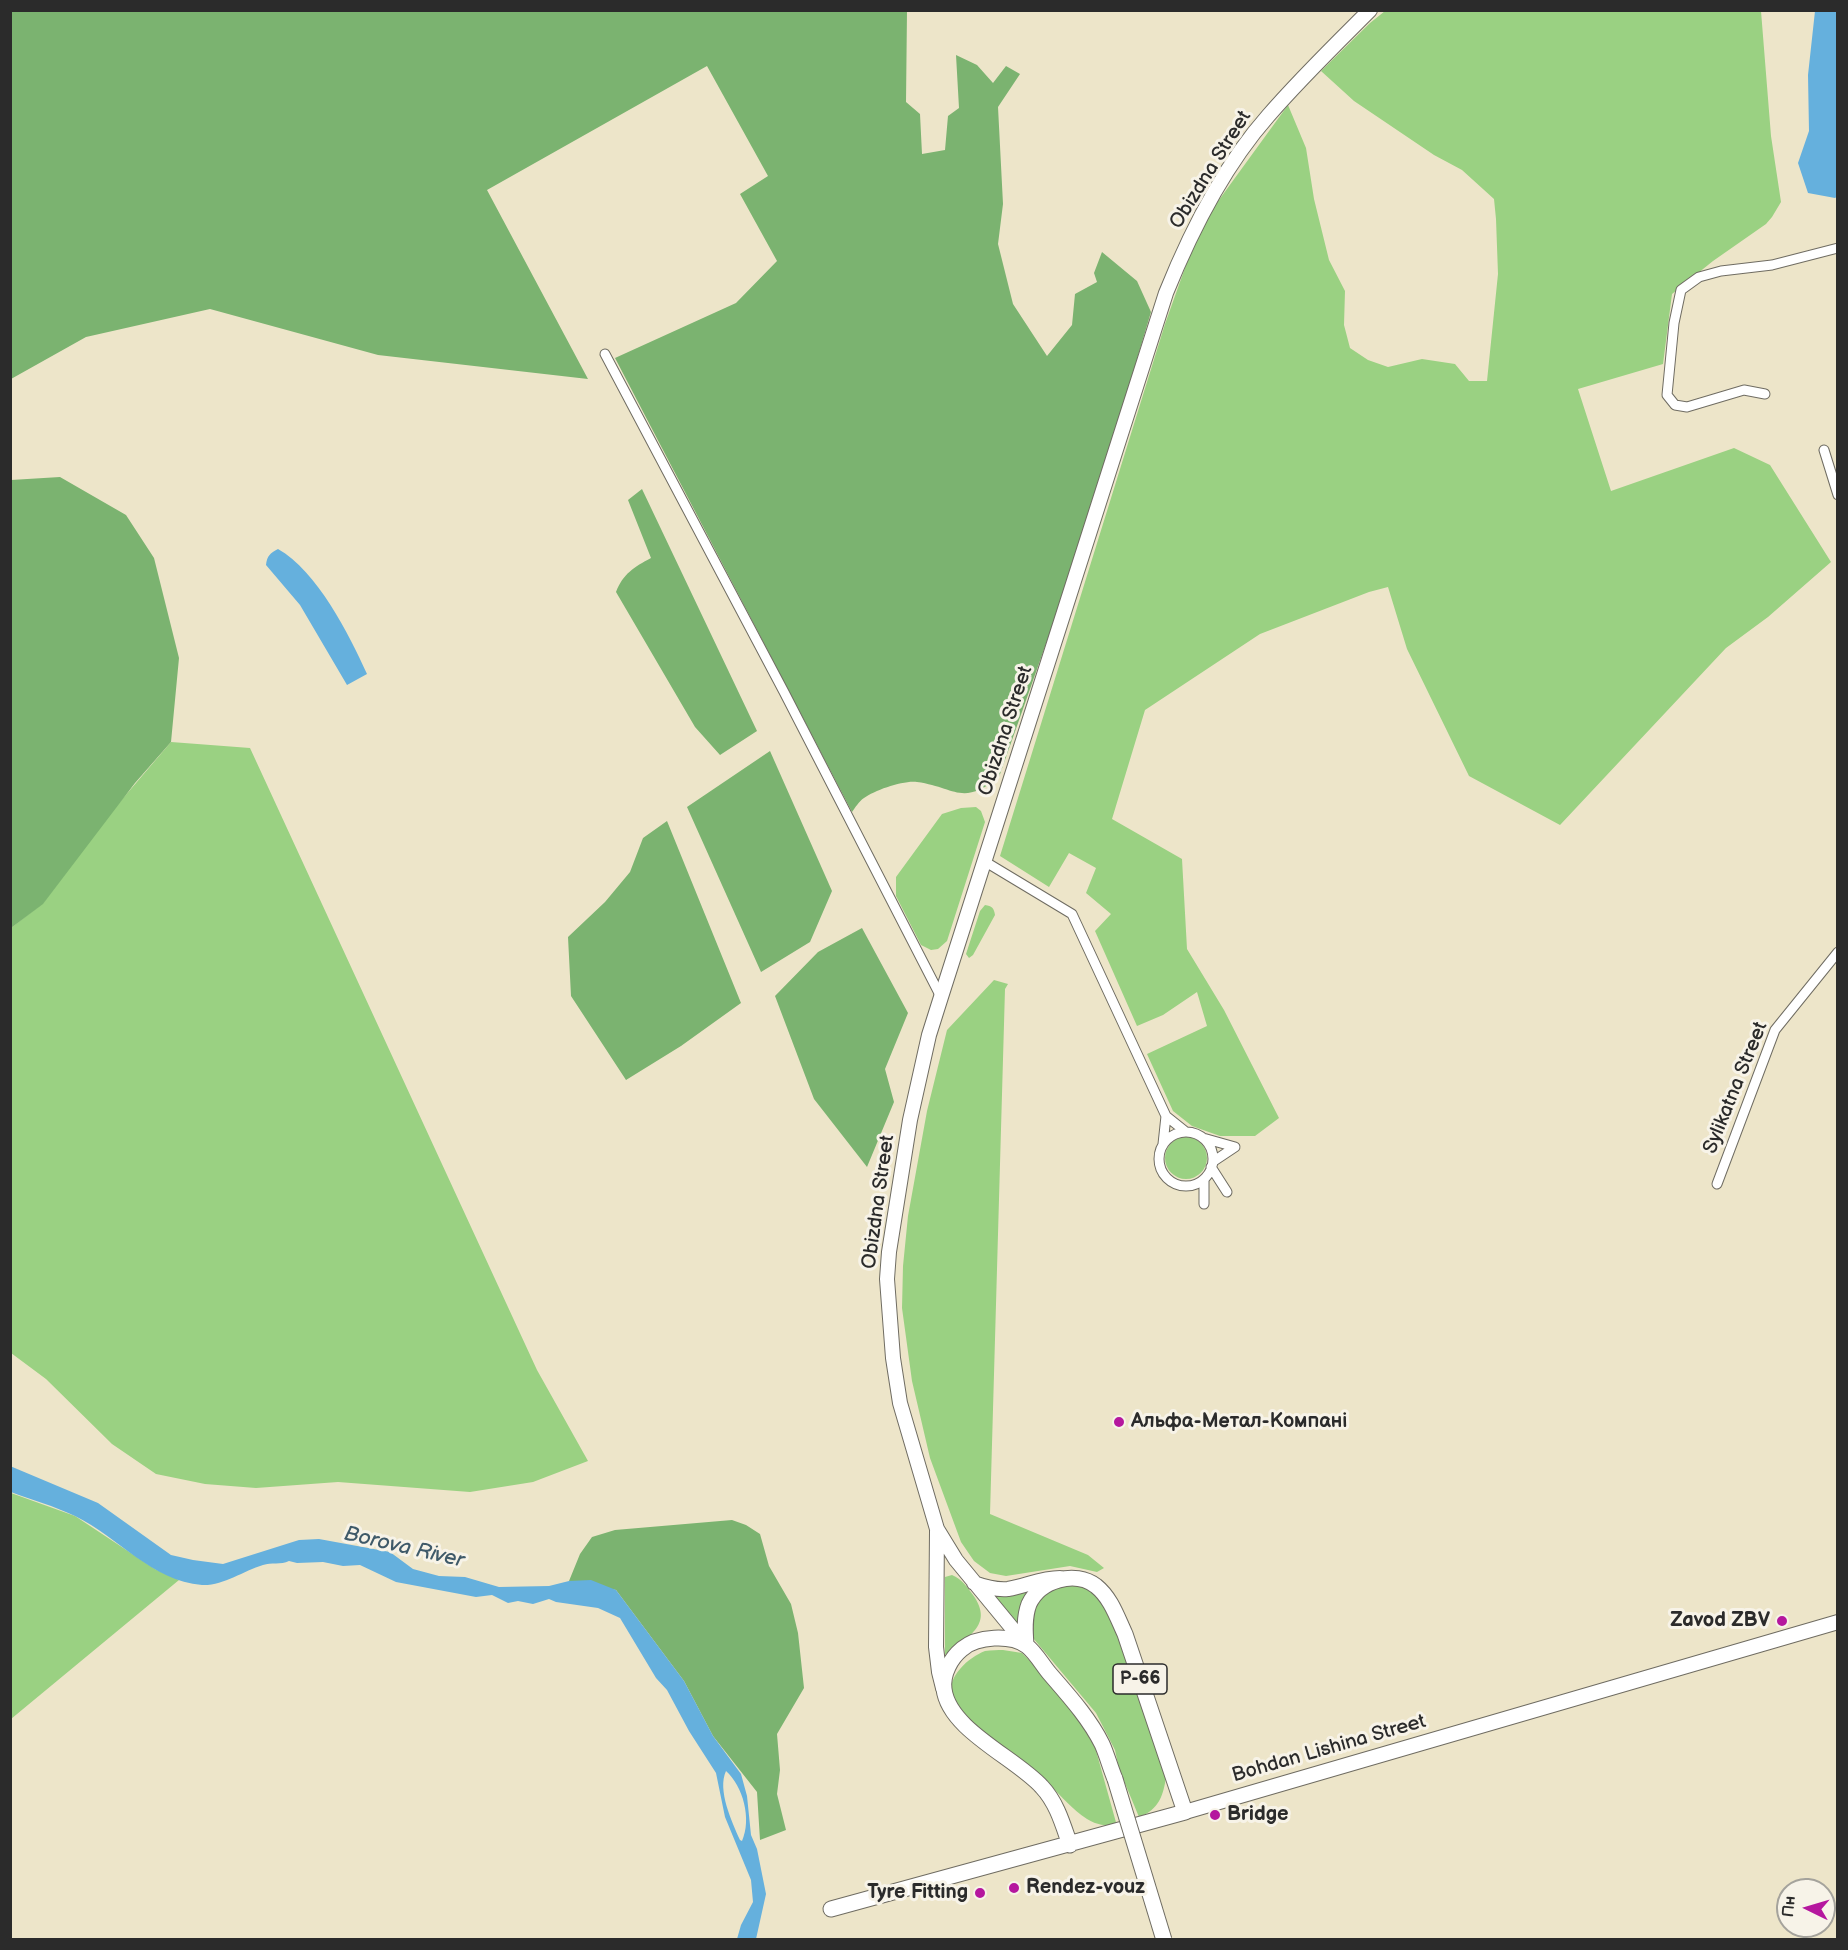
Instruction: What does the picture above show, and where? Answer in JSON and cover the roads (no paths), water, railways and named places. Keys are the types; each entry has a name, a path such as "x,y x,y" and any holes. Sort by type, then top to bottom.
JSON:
{"main road":[{"name":"Obizdna Street","path":"937,1529 900,1403 892,1358 887,1279 910,1120 929,1035 1166,294 1181,257 1204,210 1267,116 1370,10"},
{"path":"937,1529 974,1583 1083,1713 1102,1744 1115,1779 1164,1940"},
{"path":"937,1529 936,1647 939,1672 952,1709 964,1725 1034,1778 1044,1789 1059,1814 1070,1845"},
{"path":"974,1583 988,1588 1008,1589 1038,1580 1062,1578"},
{"path":"1026,1645 1025,1628 1028,1606 1039,1591 1062,1578"},
{"name":"Р-66","path":"1062,1578 1084,1580 1095,1585 1112,1605 1125,1634 1185,1812"},
{"name":"Bohdan Lishina Street","path":"831,1909 1070,1845 1838,1622"},
{"path":"944,1689 945,1674 950,1663 963,1647 974,1641 987,1638 1004,1639 1026,1645"}],"street":[{"path":"1765,394 1744,390 1687,407 1675,405 1666,395 1674,323 1681,290 1699,277 1710,274 1772,265 1838,248"},
{"path":"605,354 784,692 941,997"},
{"path":"1824,450 1838,495"},
{"path":"984,861 1072,914 1166,1116 1186,1132"},
{"name":"Sylikatna Street","path":"1717,1184 1775,1030 1838,952"},
{"path":"1166,1116 1163,1144 1158,1158 1162,1174 1173,1184 1191,1187 1206,1178"},
{"path":"1163,1144 1174,1134 1186,1132 1235,1147 1213,1164 1206,1178 1204,1204 1191,1187"},
{"path":"1203,1138 1211,1147 1213,1164 1227,1192 1206,1178"}],"water":[{"path":"1815,11 1837,11 1838,196 1835,198 1808,193 1798,163 1809,131 1808,75"},
{"path":"278,549 306,572 319,588 341,623 367,674 347,685 300,605 266,565 269,555"},
{"path":"10,1466 98,1503 171,1555 193,1560 223,1564 299,1540 319,1539 390,1552 413,1569 439,1576 465,1577 499,1587 549,1586 569,1581 591,1580 616,1590 684,1681 713,1736 741,1774 747,1796 751,1835 757,1849 766,1894 756,1939 737,1939 741,1925 753,1902 751,1880 725,1817 716,1773 689,1731 667,1690 656,1678 620,1618 598,1608 549,1599 533,1604 518,1601 508,1603 492,1595 476,1597 396,1582 360,1565 343,1566 323,1562 289,1561 263,1565 210,1585 184,1582 151,1567 75,1516 11,1492","holes":["726,1771 741,1794 746,1813 742,1841 733,1824 724,1796"]}],"place":[{"name":"Альфа-Метал-Компані","path":"1119,1422"},
{"name":"Zavod ZBV","path":"1782,1621"},
{"name":"Bridge","path":"1215,1815"},
{"name":"Rendez-vouz","path":"1014,1888"},
{"name":"Tyre Fitting","path":"980,1893"}],"water label":[{"name":"Borova River","path":"404,1548"}]}
